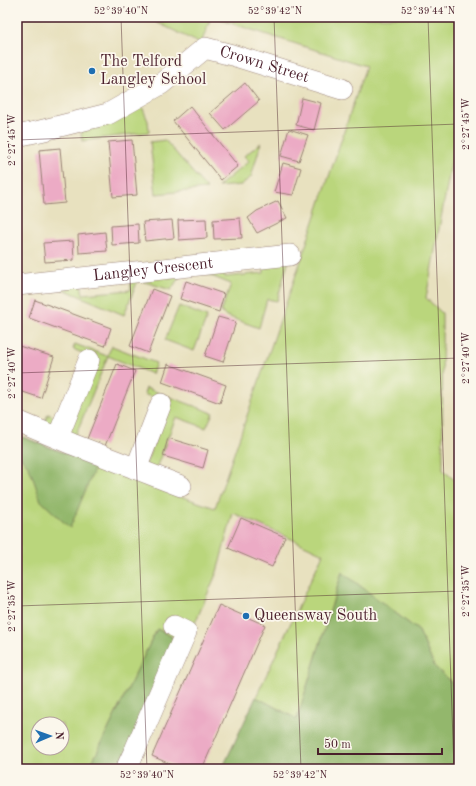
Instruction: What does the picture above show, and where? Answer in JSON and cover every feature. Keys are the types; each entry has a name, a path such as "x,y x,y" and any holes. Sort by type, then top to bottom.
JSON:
{"street":[{"name":"Crown Street","path":"17,136 108,114 161,84 205,48 342,89"},
{"name":"Langley Crescent","path":"17,284 290,255"},
{"path":"58,437 89,360"},
{"path":"136,469 161,404"},
{"path":"17,421 181,486"},
{"path":"126,769 186,632 174,626"}],"green space":[{"path":"146,17 211,17 201,44"},
{"path":"211,17 459,17 459,122 426,298 442,313 443,470 459,484 459,690 434,666 419,631 342,572 297,719 256,697 323,554 233,513 217,572 186,644 157,629 89,769 17,769 17,435 215,508 299,266 366,66"},
{"path":"138,97 148,121 149,132 82,141 80,121"},
{"path":"165,140 207,189 156,194 150,142"},
{"path":"261,143 251,177 241,185 218,187 249,161 244,156"},
{"path":"22,144 25,175 17,176 17,145"},
{"path":"290,255 277,301 267,299 259,328 224,315 221,311 231,284 186,266 171,290 138,280 124,315 58,287 80,278 83,294 131,290 129,272 223,262 225,277 264,273 264,257"},
{"path":"179,306 207,317 194,351 165,340"},
{"path":"75,344 107,356 112,346 156,363 152,374 108,356 72,444 41,431 48,414 64,421 89,356 73,349"},
{"path":"146,388 213,413 206,428 176,417 153,476 143,472 168,404 144,394"},
{"path":"17,435 96,465 70,528 41,501 29,467 17,453"},
{"path":"342,572 419,631 434,666 459,690 459,769 222,769 256,697 297,719"},
{"path":"157,629 186,644 129,769 89,769"}],"building":[{"path":"245,83 259,101 225,130 210,113"},
{"path":"302,98 321,103 314,130 296,125"},
{"path":"190,106 238,166 221,180 173,121"},
{"path":"289,129 308,135 299,161 281,156"},
{"path":"132,140 137,195 113,197 108,142"},
{"path":"60,148 65,203 44,205 39,150"},
{"path":"283,163 301,168 293,195 274,192"},
{"path":"278,201 287,218 257,233 248,218 257,211"},
{"path":"240,218 242,238 214,239 213,220"},
{"path":"206,219 207,238 179,240 178,220"},
{"path":"172,220 174,238 145,241 143,222"},
{"path":"138,224 139,243 112,245 111,226"},
{"path":"105,232 107,251 79,253 78,235"},
{"path":"73,241 74,260 45,262 43,243"},
{"path":"186,281 224,294 219,312 180,299"},
{"path":"152,289 170,296 148,353 130,346"},
{"path":"35,300 111,328 105,346 29,318"},
{"path":"218,317 236,322 223,362 205,356"},
{"path":"19,346 54,357 41,398 17,390 17,351"},
{"path":"117,364 135,371 105,446 87,439"},
{"path":"168,364 226,385 220,403 162,382"},
{"path":"168,438 208,450 203,468 163,456"},
{"path":"241,518 285,537 272,567 228,548"},
{"path":"219,605 265,625 202,769 181,769 152,756"}],"place":[{"name":"The Telford Langley School","path":"92,71"},
{"name":"Queensway South","path":"246,616"}]}
